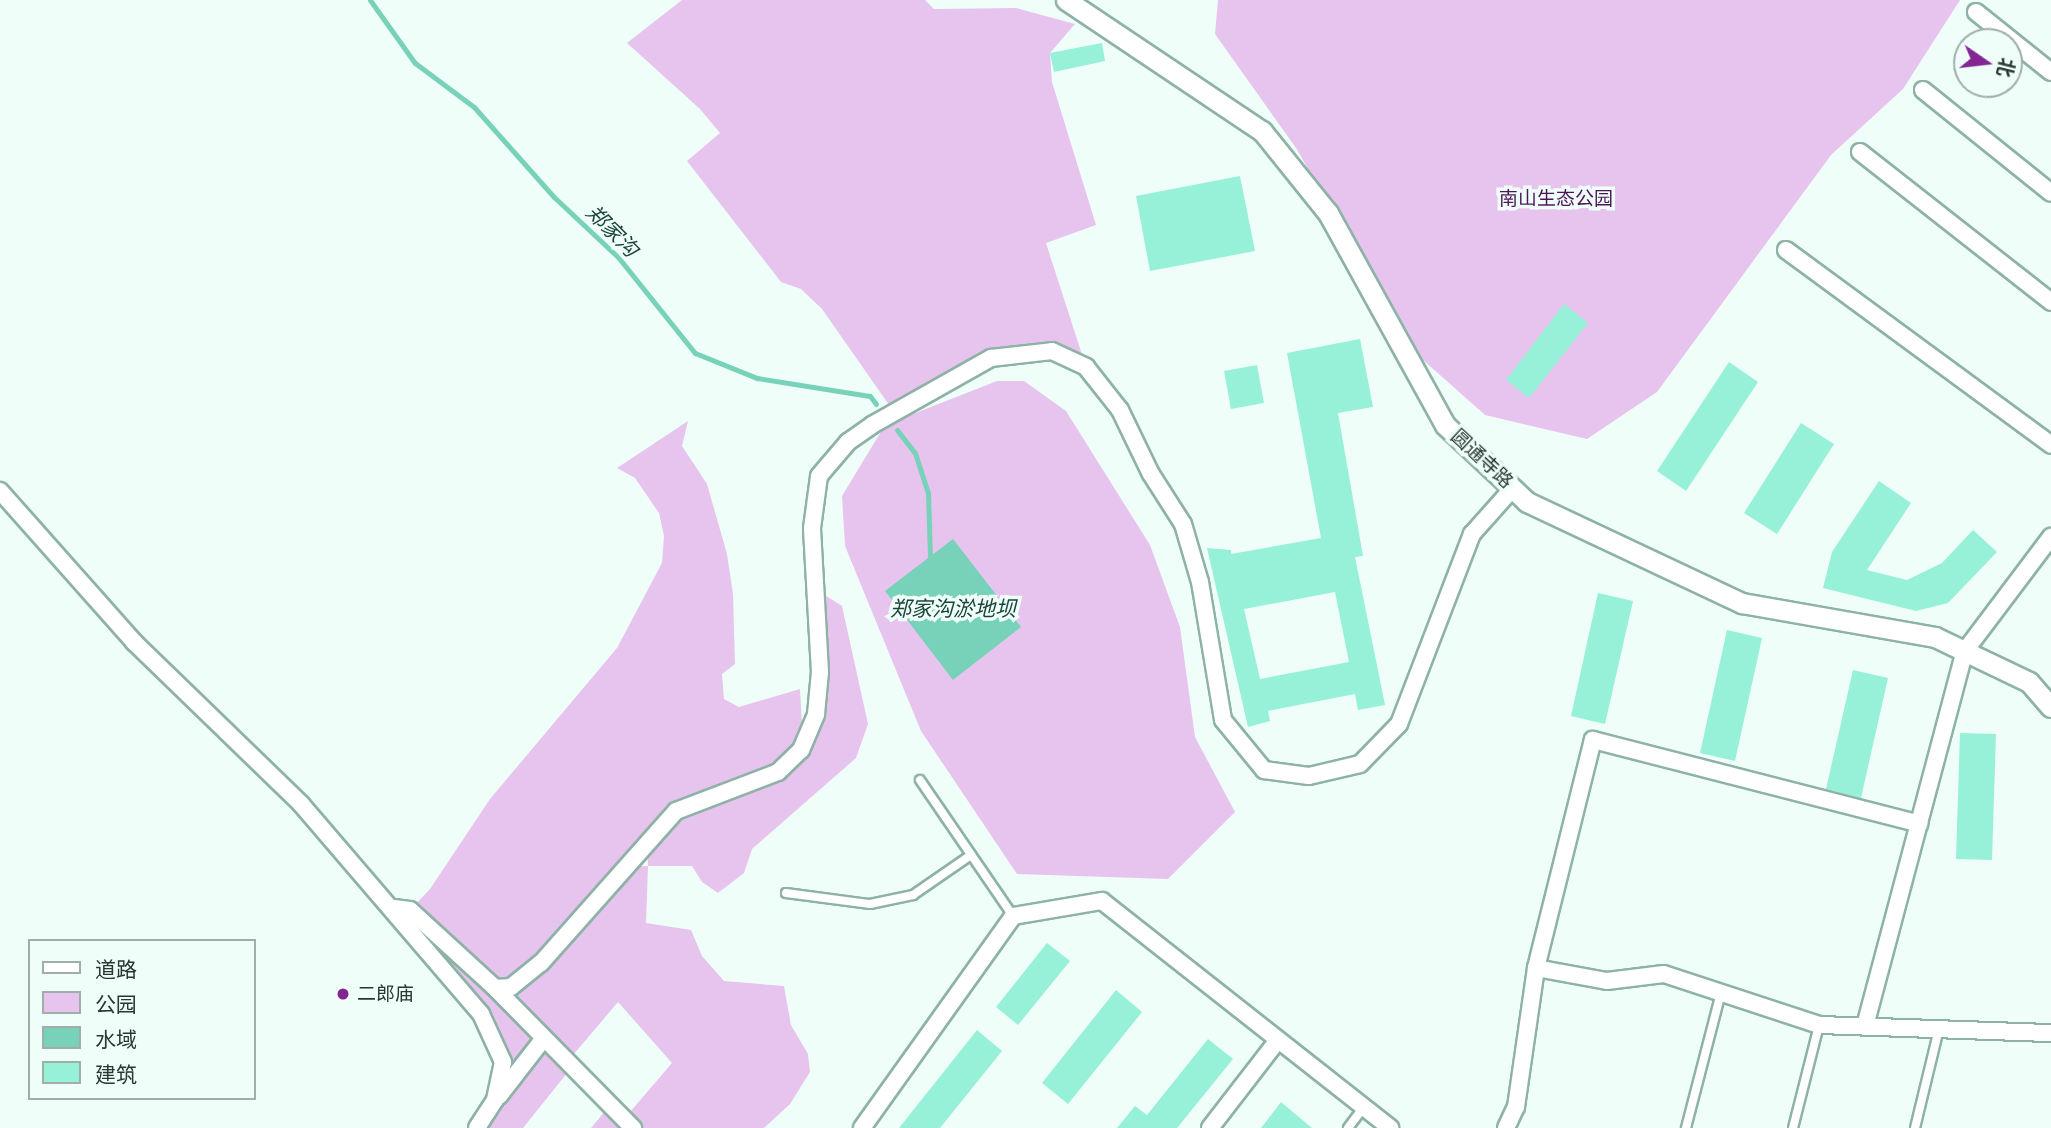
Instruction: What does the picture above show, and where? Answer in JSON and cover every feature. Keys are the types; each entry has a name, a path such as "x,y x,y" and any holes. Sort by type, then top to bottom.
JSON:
{"street":[{"name":"圆通寺路","path":"1066,0 1262,131 1328,213 1445,425 1527,502 1742,603 1935,638 2029,682 2051,707"},
{"path":"1976,12 2051,72"},
{"path":"1923,90 2051,194"},
{"path":"1860,152 2051,302"},
{"path":"1786,250 2051,444"},
{"path":"495,988 511,986 541,963 676,811 778,772 801,750 816,714 820,672 813,528 819,476 848,442 872,425 991,358 1052,351 1086,367 1119,410 1184,524 1200,582 1223,720 1264,770 1309,776 1360,764 1399,724 1472,534 1513,488"},
{"path":"0,491 134,642 301,804 394,908 481,1014 503,1062 495,1100"},
{"path":"1865,1026 1965,651 2051,537"},
{"path":"1506,1128 1516,1107 1536,968 1593,740 1919,824"},
{"path":"862,1128 1013,916 1102,901 1390,1128"},
{"path":"394,908 410,910 495,988 633,1128"},
{"path":"1536,968 1607,981 1664,974 1819,1025 2051,1033"},
{"path":"477,1128 495,1100 544,1038"},
{"path":"1210,1128 1278,1040"}],"lane":[{"path":"920,779 1013,916"},
{"path":"786,893 870,904 913,895 971,855"},
{"path":"1686,1128 1721,993"},
{"path":"1793,1128 1819,1025"},
{"path":"1915,1128 1939,1029"},
{"path":"1348,1128 1364,1107"}],"green space":[{"path":"682,0 925,0 934,9 1016,8 1075,24 1050,53 1052,82 1096,225 1046,243 1086,367 1052,351 991,358 894,412 822,309 801,289 781,282 687,161 720,133 700,109 627,43"},
{"name":"南山生态公园","path":"1218,0 1960,0 1903,89 1831,155 1657,392 1587,439 1485,415 1414,352 1296,148 1215,34"},
{"path":"997,381 1024,381 1066,411 1150,545 1180,627 1195,737 1235,812 1168,879 1017,874 921,731 845,546 842,496 885,425"},
{"path":"688,421 682,446 707,484 727,554 733,594 735,664 722,674 724,699 739,707 800,689 802,724 794,746 772,766 742,775 684,807 778,772 816,714 817,590 842,606 868,724 856,758 752,849 744,873 718,893 702,882 692,866 648,866 646,923 691,930 702,956 724,981 784,986 791,1025 808,1054 810,1072 790,1104 764,1128 591,1128 610,1105 624,1119 672,1063 618,1002 568,1061 572,1067 523,1128 477,1128 503,1062 481,1014 394,908 410,910 430,889 490,799 617,648 662,563 664,536 659,513 635,478 617,468","holes":["647,845 648,866 628,866"]}],"water":[{"name":"郑家沟淤地坝","path":"953,539 1021,627 953,680 885,591"}],"building":[{"path":"1102,43 1105,61 1054,72 1050,53"},
{"path":"1240,176 1255,251 1150,271 1136,196"},
{"path":"1564,304 1588,323 1529,398 1506,380"},
{"path":"1360,339 1373,407 1338,413 1363,556 1355,557 1385,705 1358,710 1355,694 1268,711 1270,721 1248,727 1207,548 1231,550 1231,554 1321,538 1287,353","holes":["1335,592 1349,662 1260,679 1244,609"]},
{"path":"1729,362 1758,382 1686,491 1657,471"},
{"path":"1257,365 1264,403 1231,409 1224,371"},
{"path":"1801,423 1834,444 1777,534 1744,513"},
{"path":"1879,481 1911,503 1867,570 1907,580 1942,563 1973,530 1997,552 1948,603 1916,611 1823,588 1832,552"},
{"path":"1598,593 1633,601 1605,724 1571,716"},
{"path":"1727,630 1762,638 1735,761 1700,753"},
{"path":"1853,670 1888,678 1861,798 1826,789"},
{"path":"1960,733 1996,734 1992,860 1956,859"},
{"path":"1047,943 1070,961 1018,1025 996,1007"},
{"path":"1116,990 1142,1012 1068,1104 1042,1083"},
{"path":"977,1030 1002,1051 940,1128 899,1128"},
{"path":"1208,1039 1233,1059 1177,1128 1117,1128 1135,1106 1147,1115"},
{"path":"1281,1102 1312,1128 1261,1128"}],"waterway":[{"name":"郑家沟","path":"370,0 415,63 474,107 554,197 618,257 695,353 757,378 870,396 876,404"},
{"name":"郑家沟","path":"897,430 915,453 928,493 930,556"}],"place":[{"name":"二郎庙","path":"343,994"}]}
